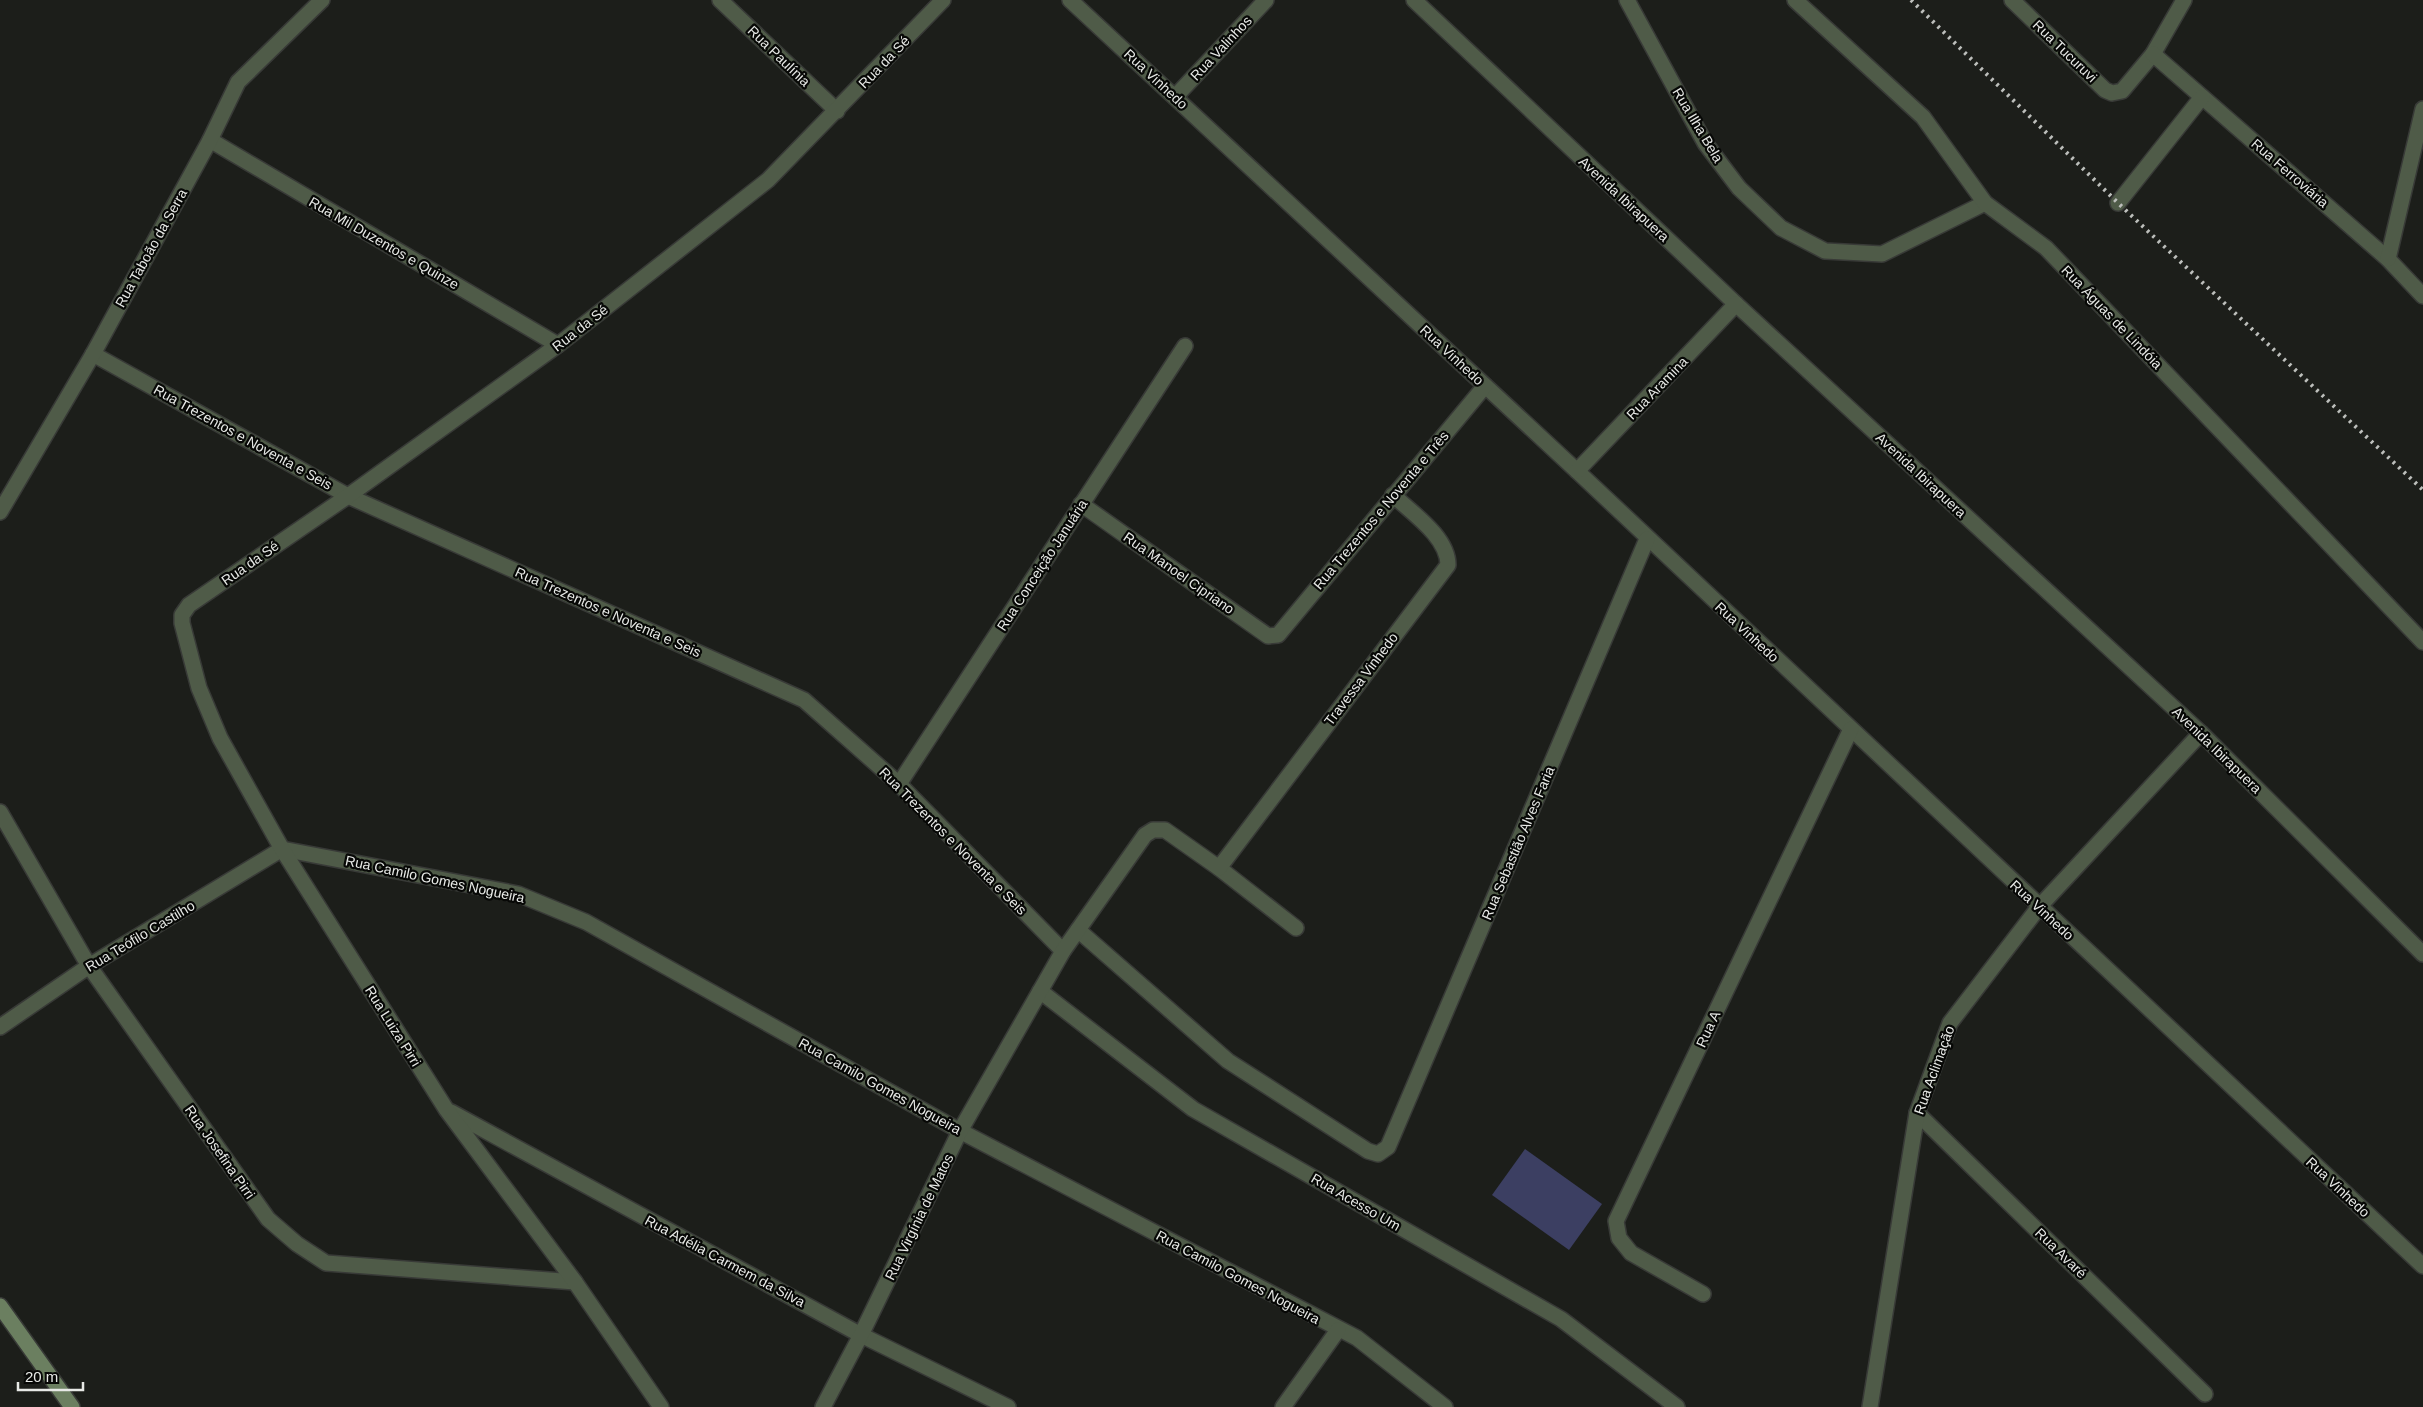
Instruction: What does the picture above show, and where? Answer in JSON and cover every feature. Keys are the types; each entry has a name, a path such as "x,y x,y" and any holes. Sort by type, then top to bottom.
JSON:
{"street":[{"name":"Rua Taboão da Serra","path":"0,512 93,354 210,140 238,82 322,0"},
{"name":"Rua Paulínia","path":"720,0 837,111"},
{"name":"Rua da Sé","path":"182,615 190,605 348,496 558,345 768,180 943,0"},
{"name":"Rua Vinhedo","path":"1070,0 1578,471 1647,539 2423,1266"},
{"name":"Rua Valinhos","path":"1175,97 1266,0"},
{"name":"Avenida Ibirapuera","path":"1414,0 1736,304 2201,734 2423,954"},
{"name":"Rua Ilha Bela","path":"1627,0 1705,143 1739,188 1781,228 1825,251 1882,254 1985,203"},
{"name":"Rua Águas de Lindóia","path":"1795,0 1923,117 1985,203 2046,248 2423,642"},
{"name":"Rua Tucuruvi","path":"2012,0 2105,90 2112,93 2122,91 2153,54"},
{"path":"2153,54 2184,0"},
{"name":"Rua Ferroviária","path":"2153,54 2388,259 2423,296"},
{"path":"2118,203 2202,97"},
{"path":"2388,259 2423,109"},
{"name":"Rua Mil Duzentos e Quinze","path":"210,140 558,345"},
{"name":"Rua Aramina","path":"1578,471 1736,304"},
{"name":"Rua Conceição Januária","path":"899,784 1185,346"},
{"name":"Rua Trezentos e Noventa e Seis","path":"93,354 348,496 804,700 899,784 1063,951"},
{"name":"Rua Trezentos e Noventa e Três","path":"1278,635 1485,386"},
{"name":"Travessa Vinhedo","path":"1219,868 1448,565 1448,554 1442,542 1393,495"},
{"name":"Rua Manoel Cipriano","path":"1082,504 1268,636 1278,635"},
{"name":"Rua Sebastião Alves Faria","path":"1078,930 1228,1061 1368,1151 1378,1154 1388,1147 1647,539"},
{"name":"Rua Luiza Pirri","path":"182,615 182,623 199,688 220,738 282,849 446,1109 575,1282 661,1407"},
{"name":"Rua A","path":"1704,1294 1631,1253 1619,1238 1616,1221 1850,729"},
{"name":"Rua Aclimação","path":"1870,1407 1917,1113 1950,1023 2039,907 2201,734"},
{"name":"Rua Josefina Pirri","path":"0,812 89,966 268,1219 298,1244 326,1263 575,1282"},
{"path":"1063,951 1145,835 1153,830 1165,830 1219,868 1296,928"},
{"name":"Rua Teófilo Castilho","path":"0,1027 89,966 282,849"},
{"name":"Rua Camilo Gomes Nogueira","path":"282,849 518,894 586,922 960,1131 1338,1330 1357,1338 1445,1407"},
{"name":"Rua Virgínia de Matos","path":"824,1407 960,1131 1063,951"},
{"name":"Rua Acesso Um","path":"1040,991 1193,1109 1561,1319 1677,1407"},
{"name":"Rua Adélia Carmem da Silva","path":"446,1109 861,1335 1008,1407"},
{"name":"Rua Avaré","path":"1917,1113 2205,1394"},
{"path":"0,1306 72,1407"},
{"path":"1283,1407 1338,1330"}],"shaded area":[{"path":"1525,1149 1602,1204 1569,1250 1492,1195"}],"railway":[{"path":"1911,0 2118,203 2423,490"}]}
